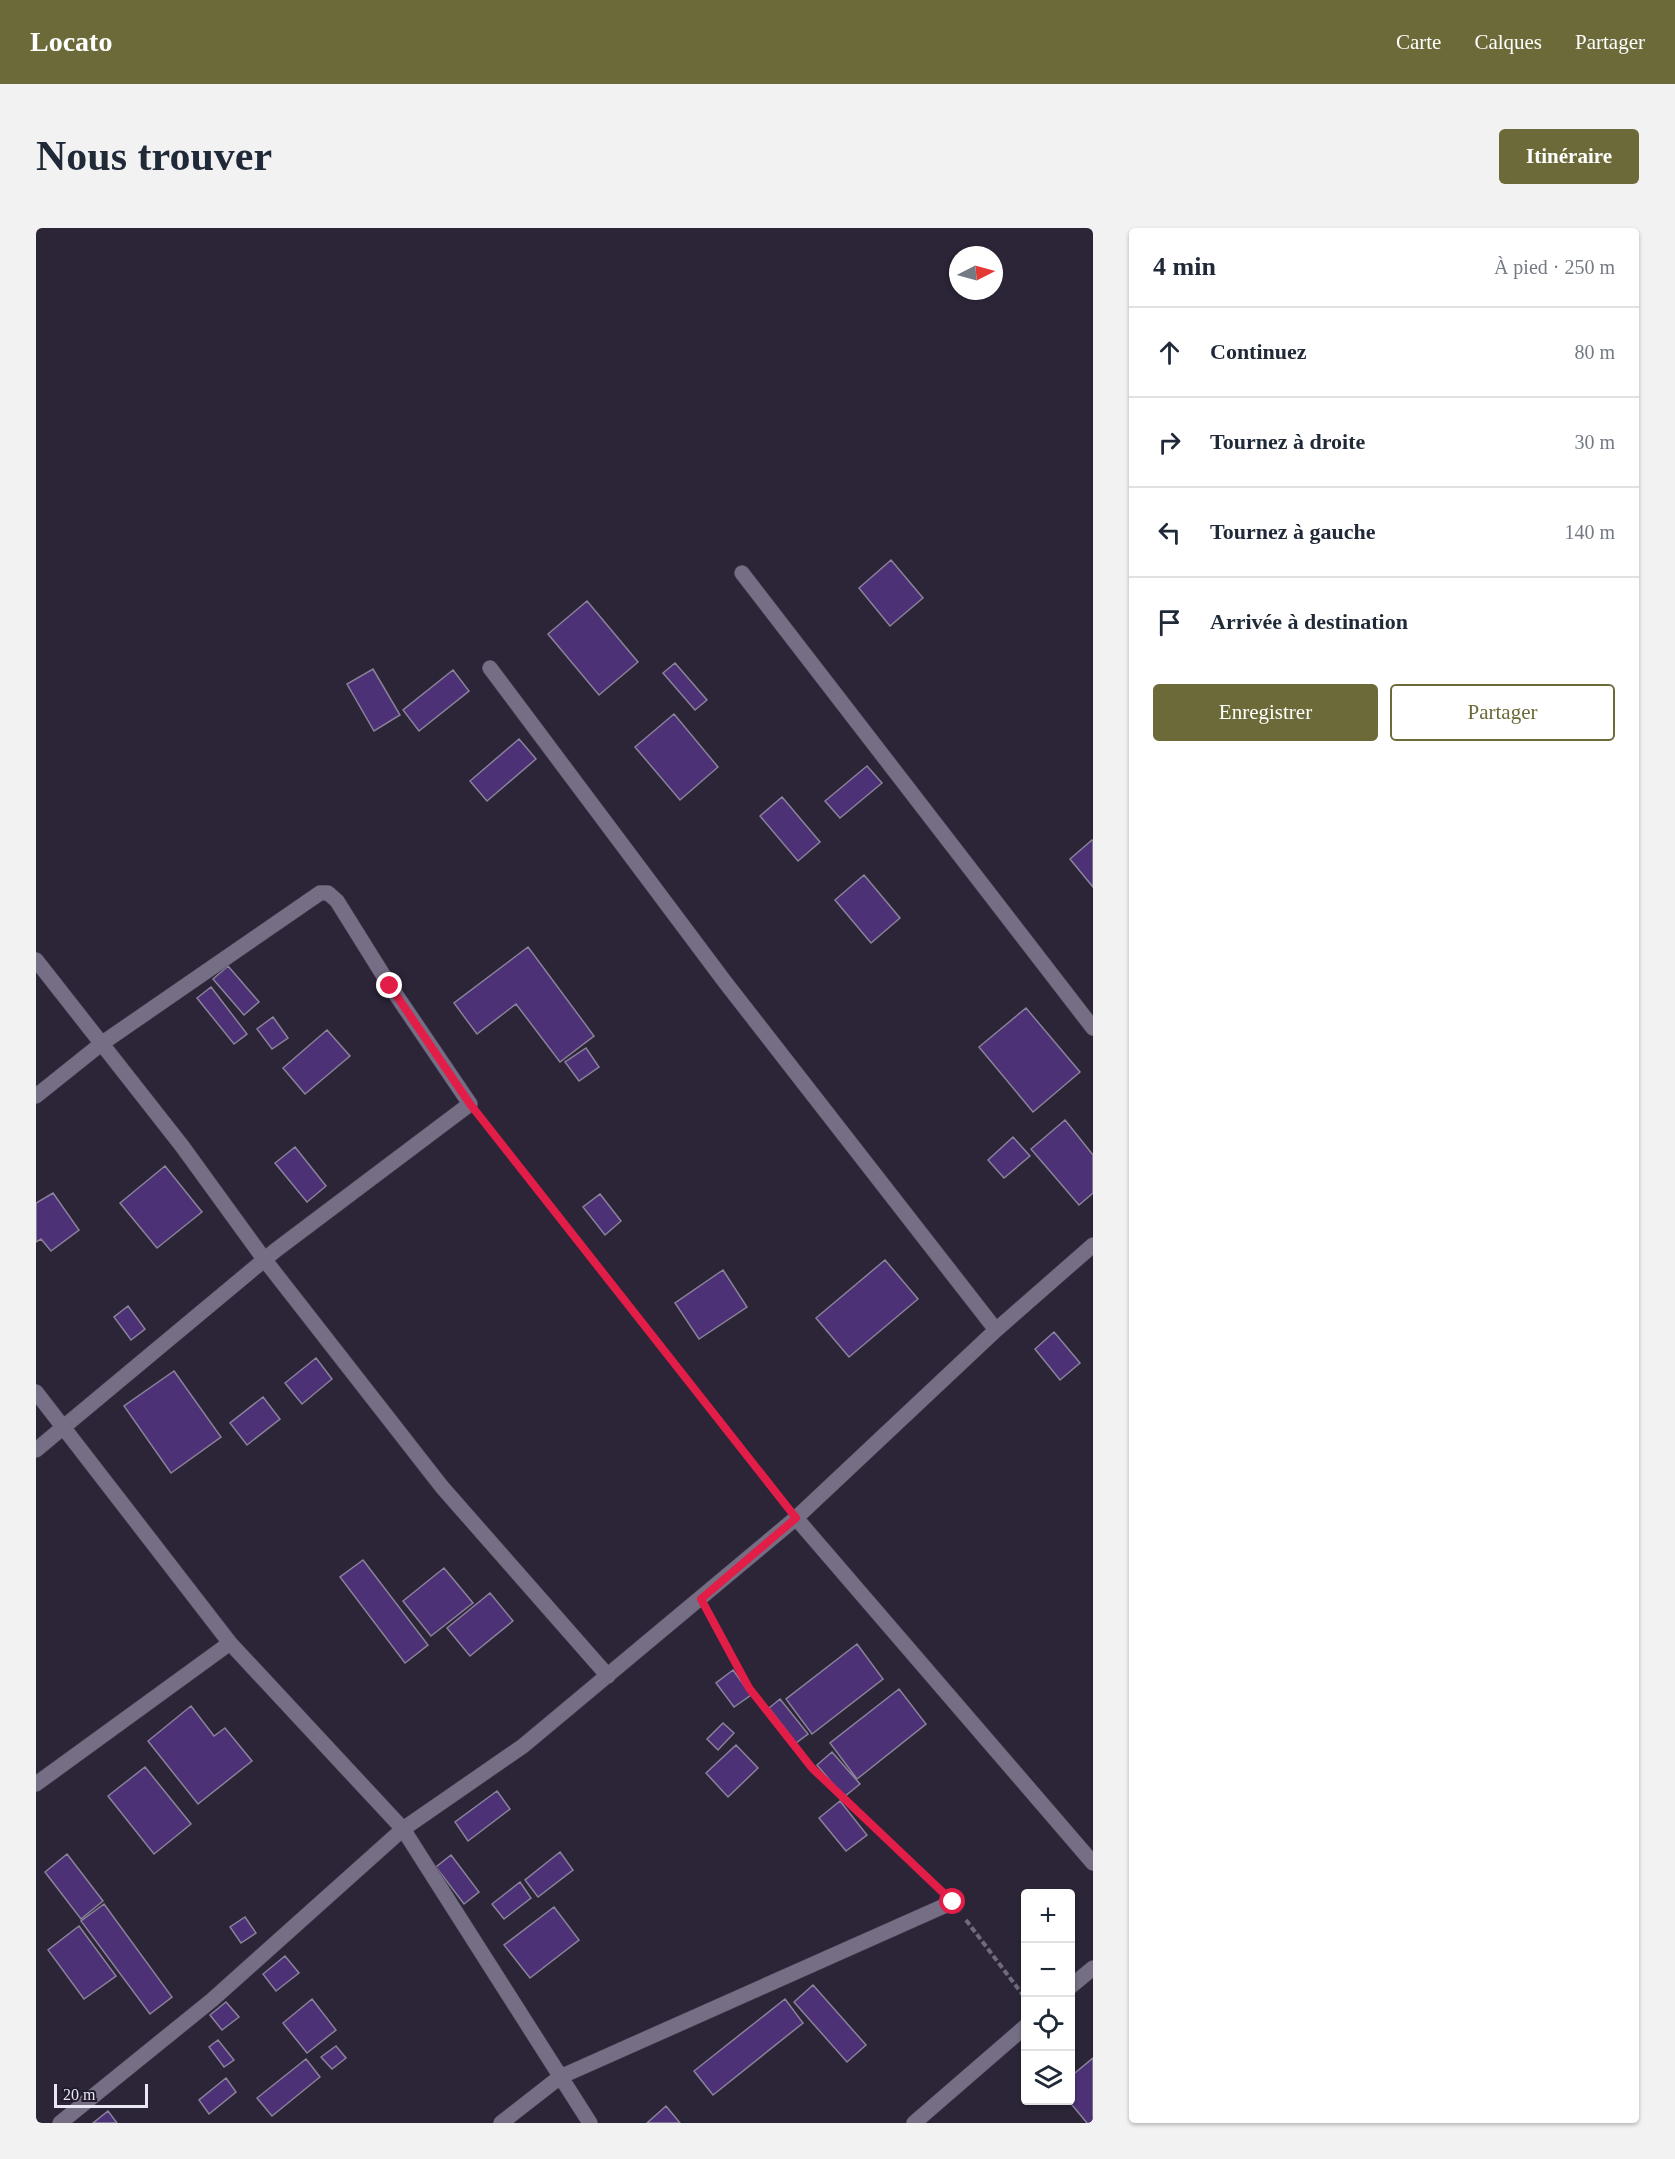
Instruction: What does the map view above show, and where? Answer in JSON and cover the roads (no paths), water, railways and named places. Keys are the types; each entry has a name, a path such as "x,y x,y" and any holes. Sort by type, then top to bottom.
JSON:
{"street":[{"path":"742,573 1093,1028"},
{"path":"490,668 725,982 996,1330"},
{"path":"36,1096 101,1044 310,898 320,893 328,893 338,901 390,986 470,1104 264,1259 36,1450"},
{"path":"36,960 182,1146 264,1259 442,1487 608,1676"},
{"path":"60,2123 212,2000 403,1829 523,1746 701,1599 796,1518 996,1330 1093,1245"},
{"path":"36,1392 230,1643 403,1829 590,2123"},
{"path":"796,1518 1093,1863"},
{"path":"36,1784 230,1643"},
{"path":"501,2123 560,2077 953,1902"},
{"path":"1075,1984 1093,1968"},
{"path":"914,2123 1021,2030"}]}
